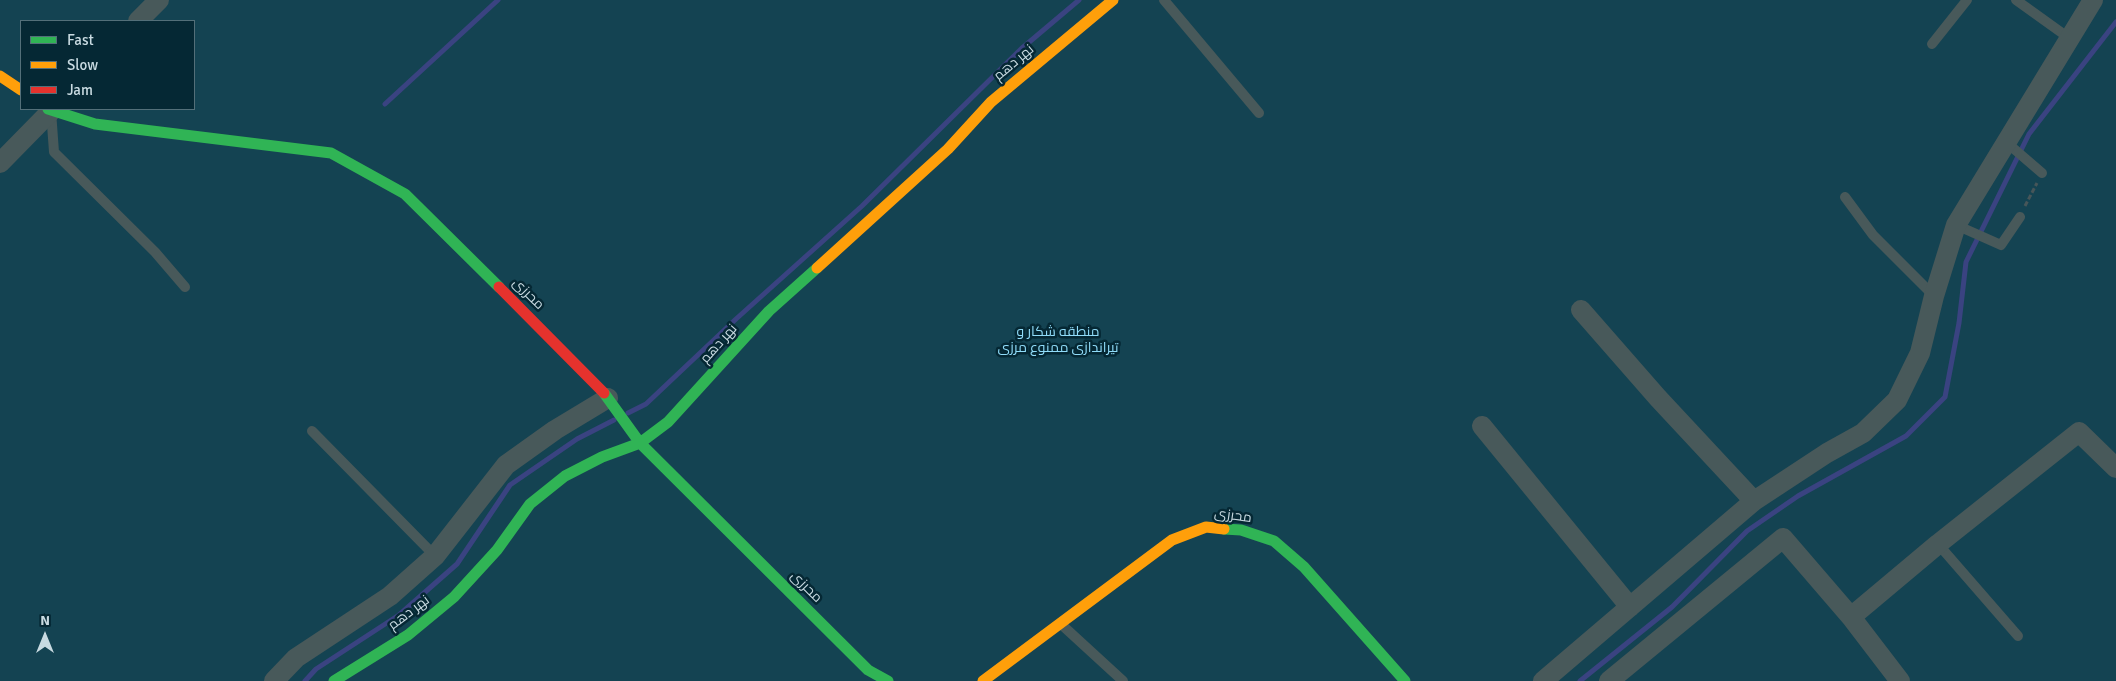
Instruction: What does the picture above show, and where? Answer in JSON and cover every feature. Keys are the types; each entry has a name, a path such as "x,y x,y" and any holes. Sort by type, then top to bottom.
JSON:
{"street":[{"path":"139,20 159,0"},
{"name":"نهر دهم","path":"334,681 408,635 454,597 497,550 530,504 565,476 668,422 769,311 948,149 991,102 1113,0"},
{"path":"1543,681 1754,501 1827,453 1863,433 1897,400 1920,354 1934,296 1962,228 2069,38 2093,0"},
{"path":"0,76 20,89"},
{"path":"0,163 51,110"},
{"name":"محرزی","path":"51,110 95,124 331,153 405,194 599,386 636,438 868,670 888,681"},
{"path":"1582,310 1658,398 1754,501"},
{"path":"274,681 296,658 390,596 435,556 506,465 555,430 611,403"},
{"path":"1482,426 1630,607"},
{"path":"1851,617 1938,544 2079,432 2116,468"},
{"name":"محرزی","path":"983,681 1172,540 1206,527 1242,530 1274,541 1304,567 1405,681"},
{"path":"1609,681 1783,538 1851,617 1900,681"}],"lane":[{"path":"1164,0 1259,113"},
{"path":"1932,44 1967,0"},
{"path":"2016,0 2069,38"},
{"path":"51,110 54,152 155,252 185,287"},
{"path":"2009,146 2042,173"},
{"path":"1846,197 1873,235 1934,296"},
{"path":"1962,228 2000,245 2020,217"},
{"path":"312,431 435,556"},
{"path":"1938,544 2018,636"},
{"path":"1061,624 1123,681"}],"path":[{"path":"2020,217 2042,173"}],"green space":[{"name":"منطقه شکار و تیراندازی ممنوع مرزی","path":"0,0 2116,0 2116,681 0,681"}],"waterway":[{"path":"385,104 498,0"},
{"path":"628,413 646,404 736,319 862,206 1021,49 1079,0"},
{"path":"1580,681 1672,607 1747,531 1798,496 1906,436 1945,397 1959,323 1966,262 2029,134 2116,22"},
{"path":"305,681 316,669 399,615 457,564 510,485 577,439 614,420"}],"traffic: fast":[{"path":"51,110 95,124 331,153 405,194 499,287"},
{"path":"334,681 408,635 454,597 497,550 530,504 565,476 602,457 640,443 668,422 769,311 817,268"},
{"path":"604,393 640,443 868,670 888,681"},
{"path":"1224,529 1241,530 1274,541 1304,567 1405,681"}],"traffic: slow":[{"path":"817,268 948,149 991,102 1113,0"},
{"path":"0,76 20,89"},
{"path":"983,681 1172,540 1206,527 1224,529"}],"traffic: jam":[{"path":"499,287 604,393"}]}
